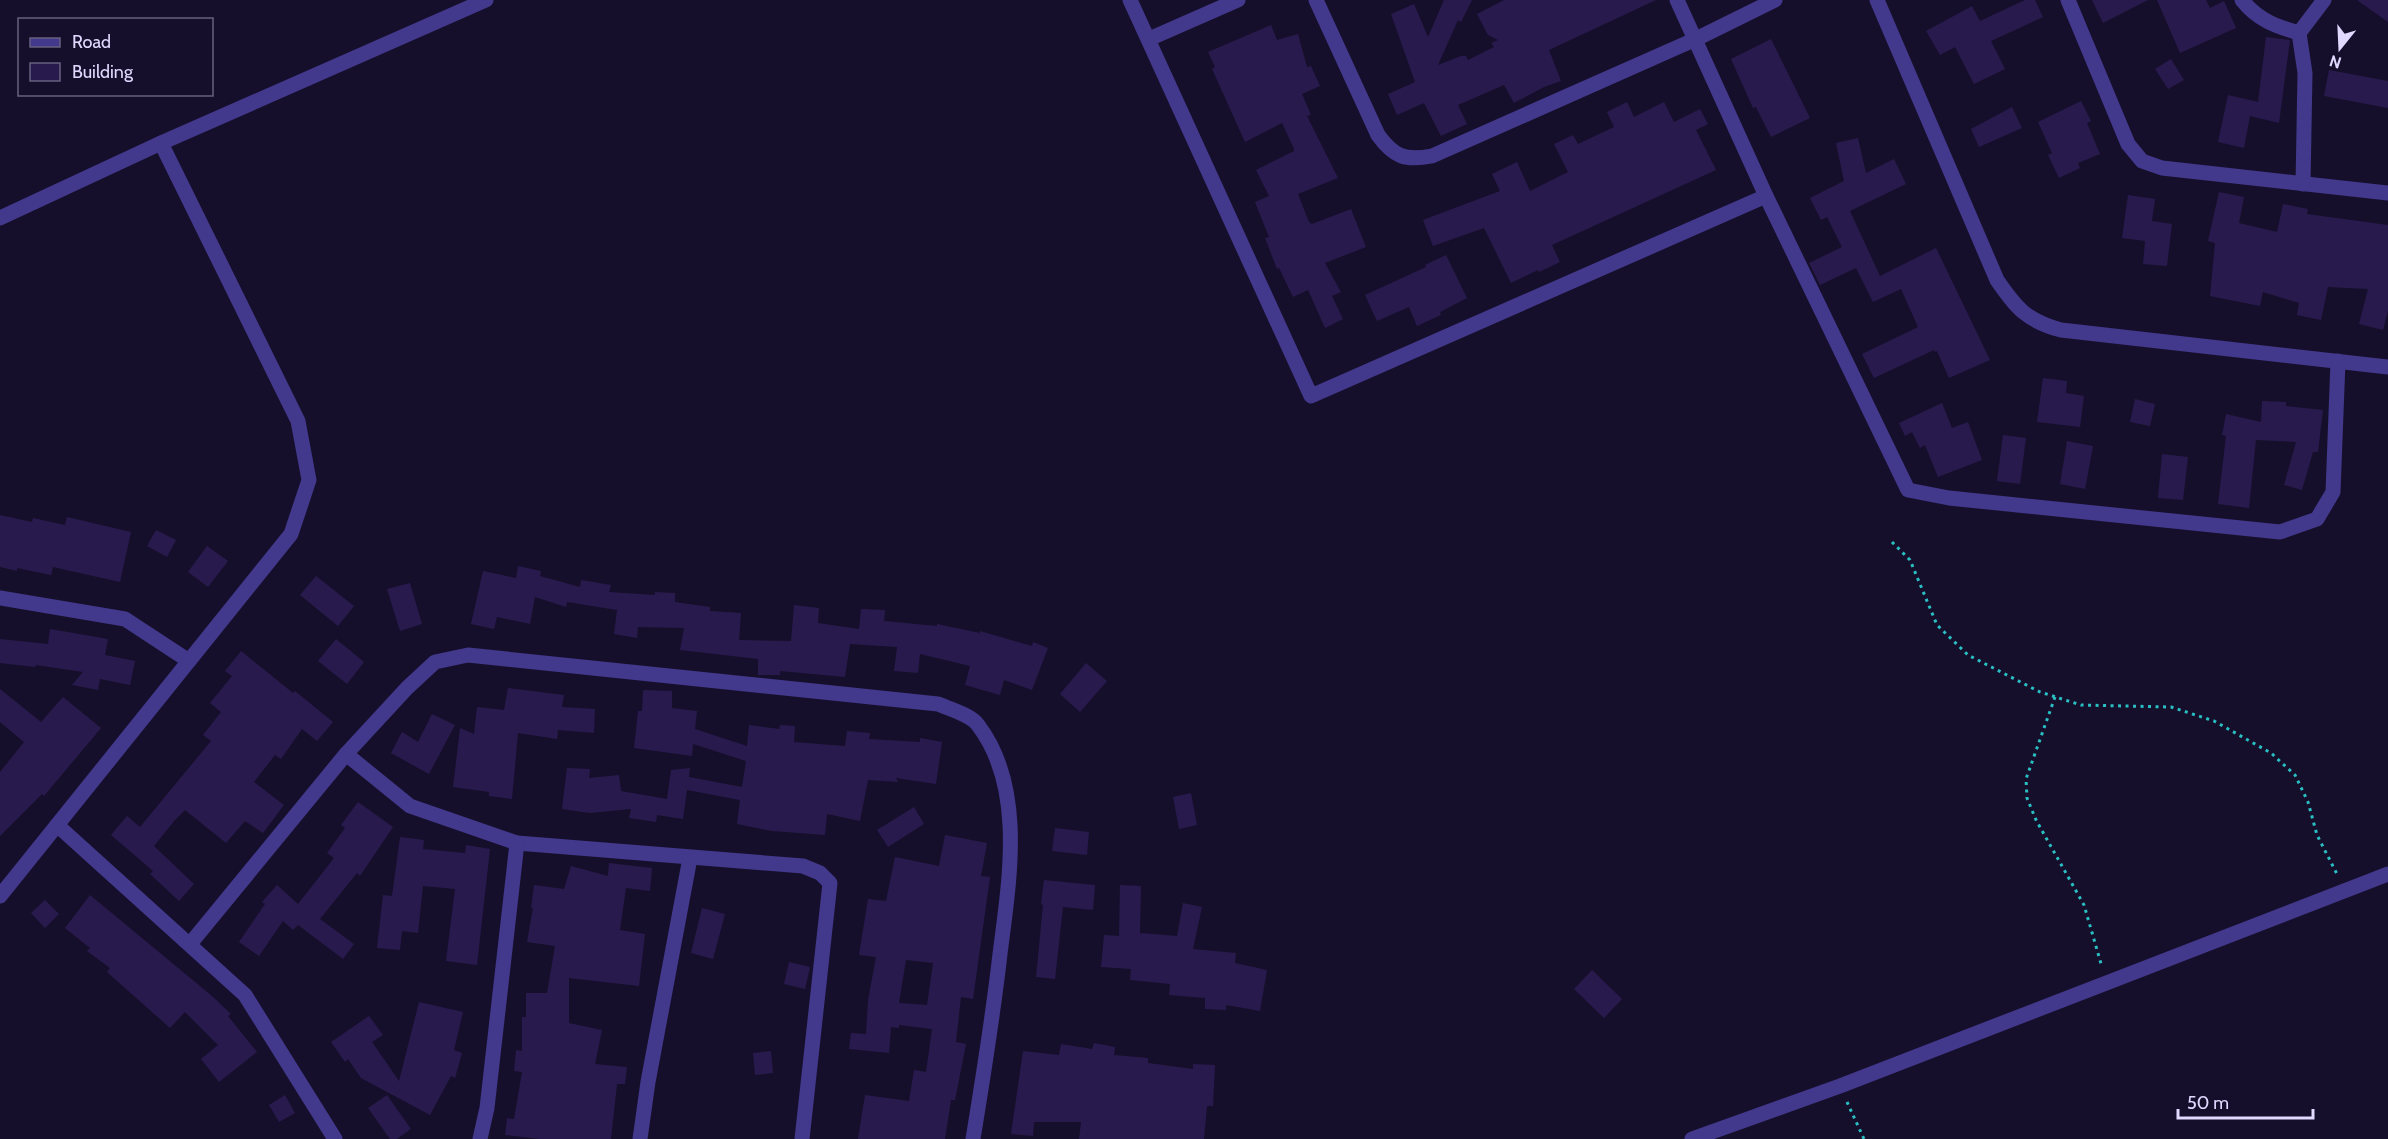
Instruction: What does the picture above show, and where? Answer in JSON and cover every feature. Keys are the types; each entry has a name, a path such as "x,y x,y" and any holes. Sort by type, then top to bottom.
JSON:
{"street":[{"path":"0,218 161,143 486,0"},
{"path":"1130,0 1311,396 1766,196"},
{"path":"1149,39 1238,0"},
{"path":"1316,0 1378,135 1387,148 1401,156 1416,159 1432,156 1696,39 1775,0"},
{"path":"1677,0 1766,196 1908,490 1949,498 2280,532 2317,519 2333,492 2338,361"},
{"path":"1877,0 1997,280 2011,301 2025,316 2043,326 2061,330 2388,367"},
{"path":"2068,0 2128,144 2142,161 2162,168 2388,193"},
{"path":"2242,0 2262,20 2300,33"},
{"path":"2303,183 2305,73 2300,33 2324,0"},
{"path":"0,896 291,534 309,480 298,421 161,143"},
{"path":"0,598 125,619 189,661"},
{"path":"190,944 346,754 435,662 468,655 938,704 977,722 996,753 1006,787 1011,860 992,1028 973,1139"},
{"path":"346,754 410,806 517,843 803,866 820,873 830,883 802,1139"},
{"path":"57,825 245,995 335,1139"},
{"path":"480,1139 487,1108 517,843"},
{"path":"640,1139 648,1082 690,858"},
{"path":"1692,1139 1840,1086 2388,874"}],"path":[{"path":"1892,542 1910,560 1937,626 1968,655 2040,692 2055,697 2081,705 2171,707 2214,721 2271,753 2295,775 2308,802 2318,835 2345,891"},
{"path":"2055,697 2026,779 2027,798 2036,820 2084,905 2107,983"},
{"path":"1840,1086 1864,1139"}],"building":[{"path":"1444,0 1472,0 1461,22 1458,20 1438,65 1461,56 1466,56 1468,60 1494,47 1491,43 1498,40 1488,35 1477,14 1504,0 1656,0 1549,50 1561,81 1514,103 1504,85 1458,105 1467,124 1441,136 1424,103 1397,115 1388,94 1415,82 1391,14 1414,4 1428,37"},
{"path":"2025,0 2035,0 2043,17 1991,41 2005,69 1974,84 1955,47 1940,55 1926,31 1972,6 1980,21"},
{"path":"2092,0 2148,0 2103,23"},
{"path":"2157,0 2206,0 2210,8 2224,1 2236,28 2180,53"},
{"path":"2357,0 2388,0 2388,22"},
{"path":"1271,25 1277,40 1298,34 1307,67 1311,66 1320,86 1302,94 1311,115 1307,116 1338,178 1298,194 1309,222 1312,224 1351,209 1366,247 1325,263 1341,292 1332,296 1343,319 1325,328 1308,290 1293,297 1279,268 1277,269 1265,238 1269,237 1255,202 1269,196 1256,170 1294,149 1282,123 1245,142 1212,69 1215,67 1208,52"},
{"path":"2266,37 2290,40 2279,123 2250,116 2244,148 2218,142 2228,95 2258,102"},
{"path":"1771,39 1810,118 1771,137 1756,107 1753,108 1731,59"},
{"path":"2171,59 2184,80 2168,89 2155,69"},
{"path":"2329,70 2388,81 2388,108 2324,96"},
{"path":"2081,101 2091,121 2087,123 2100,154 2078,163 2080,168 2059,178 2048,155 2052,153 2038,122"},
{"path":"1627,102 1634,117 1664,102 1674,122 1700,109 1708,124 1696,130 1716,170 1552,245 1560,262 1511,283 1484,228 1433,246 1423,220 1500,191 1492,174 1517,162 1530,191 1568,172 1554,144 1573,135 1578,144 1614,127 1607,112"},
{"path":"2012,107 2022,128 1979,147 1971,129"},
{"path":"1858,138 1866,173 1894,159 1906,184 1850,211 1880,276 1936,248 1990,360 1949,378 1937,351 1934,350 1874,378 1862,354 1918,327 1901,289 1873,302 1856,268 1820,285 1809,263 1842,247 1827,217 1821,220 1810,198 1844,181 1836,143"},
{"path":"2219,192 2244,197 2239,223 2277,232 2283,204 2308,209 2307,214 2388,225 2388,311 2383,330 2359,324 2368,289 2328,287 2321,320 2297,315 2299,303 2263,292 2260,306 2210,296 2215,243 2208,241"},
{"path":"2128,195 2155,199 2152,221 2172,224 2167,266 2143,264 2145,241 2122,238"},
{"path":"1446,255 1467,298 1440,312 1441,315 1417,326 1409,307 1377,321 1365,295 1426,267 1425,265"},
{"path":"2043,378 2067,381 2066,393 2084,396 2080,427 2037,422"},
{"path":"2135,399 2155,404 2150,426 2130,422"},
{"path":"2262,401 2286,402 2286,406 2323,410 2318,452 2313,452 2302,490 2284,485 2296,442 2256,440 2249,508 2218,504 2226,436 2222,435 2226,414 2261,422"},
{"path":"1942,403 1952,428 1968,422 1982,460 1938,477 1925,445 1920,448 1912,432 1905,436 1899,423"},
{"path":"2003,435 2026,438 2020,484 1997,481"},
{"path":"2067,441 2093,446 2085,489 2060,484"},
{"path":"2162,454 2188,457 2183,500 2158,498"},
{"path":"0,515 32,522 33,518 65,525 67,517 131,532 120,582 53,567 51,575 0,567"},
{"path":"156,530 176,540 167,557 147,546"},
{"path":"207,546 228,561 208,587 188,572"},
{"path":"518,566 541,571 540,576 580,587 581,580 611,585 609,592 655,595 655,592 675,593 675,602 710,607 710,611 741,613 739,640 791,641 794,605 819,608 818,623 859,629 861,609 885,610 884,621 937,626 937,624 980,633 980,631 1032,646 1033,642 1048,648 1032,690 1004,680 1000,695 965,685 970,666 920,654 918,673 894,671 897,647 850,644 845,677 780,671 780,675 758,675 758,659 680,650 684,628 638,627 637,638 614,634 617,610 567,602 566,607 535,597 530,624 497,617 494,629 471,624 483,571 516,578"},
{"path":"316,576 354,606 338,626 300,595"},
{"path":"410,583 422,624 400,631 387,589"},
{"path":"50,629 108,639 105,655 135,661 130,685 100,679 98,690 72,685 83,672 36,665 35,667 0,663 0,639 48,644"},
{"path":"336,639 364,662 347,684 318,661"},
{"path":"241,651 333,722 317,741 302,729 281,759 275,755 254,782 284,805 263,833 245,821 226,843 185,810 175,820 154,846 194,884 179,901 150,874 153,871 111,835 127,816 140,827 211,741 203,735 221,712 210,703 232,676 225,671"},
{"path":"1086,663 1107,681 1080,712 1060,694"},
{"path":"508,688 564,695 562,707 595,709 594,733 558,730 557,739 518,733 512,799 489,796 489,792 453,787 460,728 474,734 477,707 504,710"},
{"path":"0,689 41,722 63,697 101,728 44,796 42,794 0,836 0,772 24,742 0,722"},
{"path":"643,690 672,691 672,708 697,711 695,729 747,746 749,725 779,729 780,725 795,726 794,742 845,746 847,731 870,733 869,739 920,742 920,738 942,742 936,784 896,778 898,782 868,780 860,821 827,814 825,835 772,831 737,824 740,800 687,790 683,819 657,815 656,822 629,818 631,809 590,813 562,809 567,768 590,769 589,778 619,775 621,791 667,799 671,770 690,768 689,777 742,787 746,761 693,744 692,756 634,748 638,711 642,711"},
{"path":"432,714 455,725 429,774 391,753 402,732 418,742"},
{"path":"1191,793 1197,825 1179,829 1173,797"},
{"path":"358,802 393,827 360,876 357,873 320,919 354,944 343,959 298,925 293,930 283,921 259,956 239,942 265,904 262,902 277,885 298,904 334,858 327,853 345,828 341,825"},
{"path":"914,807 924,824 888,847 877,830"},
{"path":"1055,828 1089,832 1087,855 1052,851"},
{"path":"945,835 987,843 981,876 990,877 973,999 961,997 956,1042 966,1044 955,1100 951,1100 945,1139 858,1139 865,1095 909,1101 914,1070 926,1072 932,1029 899,1025 899,1028 891,1027 889,1053 849,1049 851,1033 866,1034 868,1000 876,957 859,955 868,899 886,901 895,857 939,866","holes":["906,960 933,963 927,1005 899,1003"]},
{"path":"400,837 424,840 423,849 465,853 466,845 490,849 477,965 446,961 455,889 423,886 418,933 402,931 400,950 377,948 383,895 392,896"},
{"path":"609,863 652,868 650,891 626,888 620,930 645,934 639,986 569,978 569,1023 602,1030 595,1064 627,1067 625,1084 617,1084 611,1139 540,1139 505,1135 507,1118 514,1119 522,1072 514,1071 516,1050 522,1051 522,1017 526,1017 526,993 547,993 555,946 527,942 533,908 531,908 534,885 564,889 571,866 608,876"},
{"path":"1044,880 1095,885 1093,910 1063,907 1055,979 1036,977"},
{"path":"1120,885 1141,886 1140,933 1177,936 1183,903 1202,907 1193,949 1236,953 1235,963 1267,970 1260,1011 1226,1005 1226,1010 1205,1009 1205,998 1169,995 1170,984 1130,980 1131,969 1101,967 1104,935 1119,936"},
{"path":"90,895 212,996 231,1014 228,1016 257,1052 219,1082 201,1059 218,1045 185,1012 170,1028 107,972 110,968 87,951 90,948 65,928"},
{"path":"45,900 59,914 45,928 31,913"},
{"path":"702,908 725,914 713,959 691,953"},
{"path":"789,962 810,967 805,989 784,984"},
{"path":"1592,970 1622,999 1604,1018 1574,989"},
{"path":"419,1002 463,1012 454,1050 462,1053 455,1078 451,1076 430,1115 361,1078 348,1059 345,1062 331,1042 369,1016 383,1035 372,1042 399,1081"},
{"path":"1094,1043 1115,1047 1114,1055 1148,1058 1148,1063 1193,1069 1193,1064 1215,1065 1213,1106 1207,1106 1204,1139 1079,1139 1081,1122 1034,1122 1033,1136 1011,1134 1023,1051 1059,1055 1061,1044 1092,1049"},
{"path":"771,1051 773,1073 755,1075 753,1053"},
{"path":"285,1095 295,1113 279,1122 269,1105"},
{"path":"387,1095 411,1129 397,1139 390,1139 368,1108"}]}
